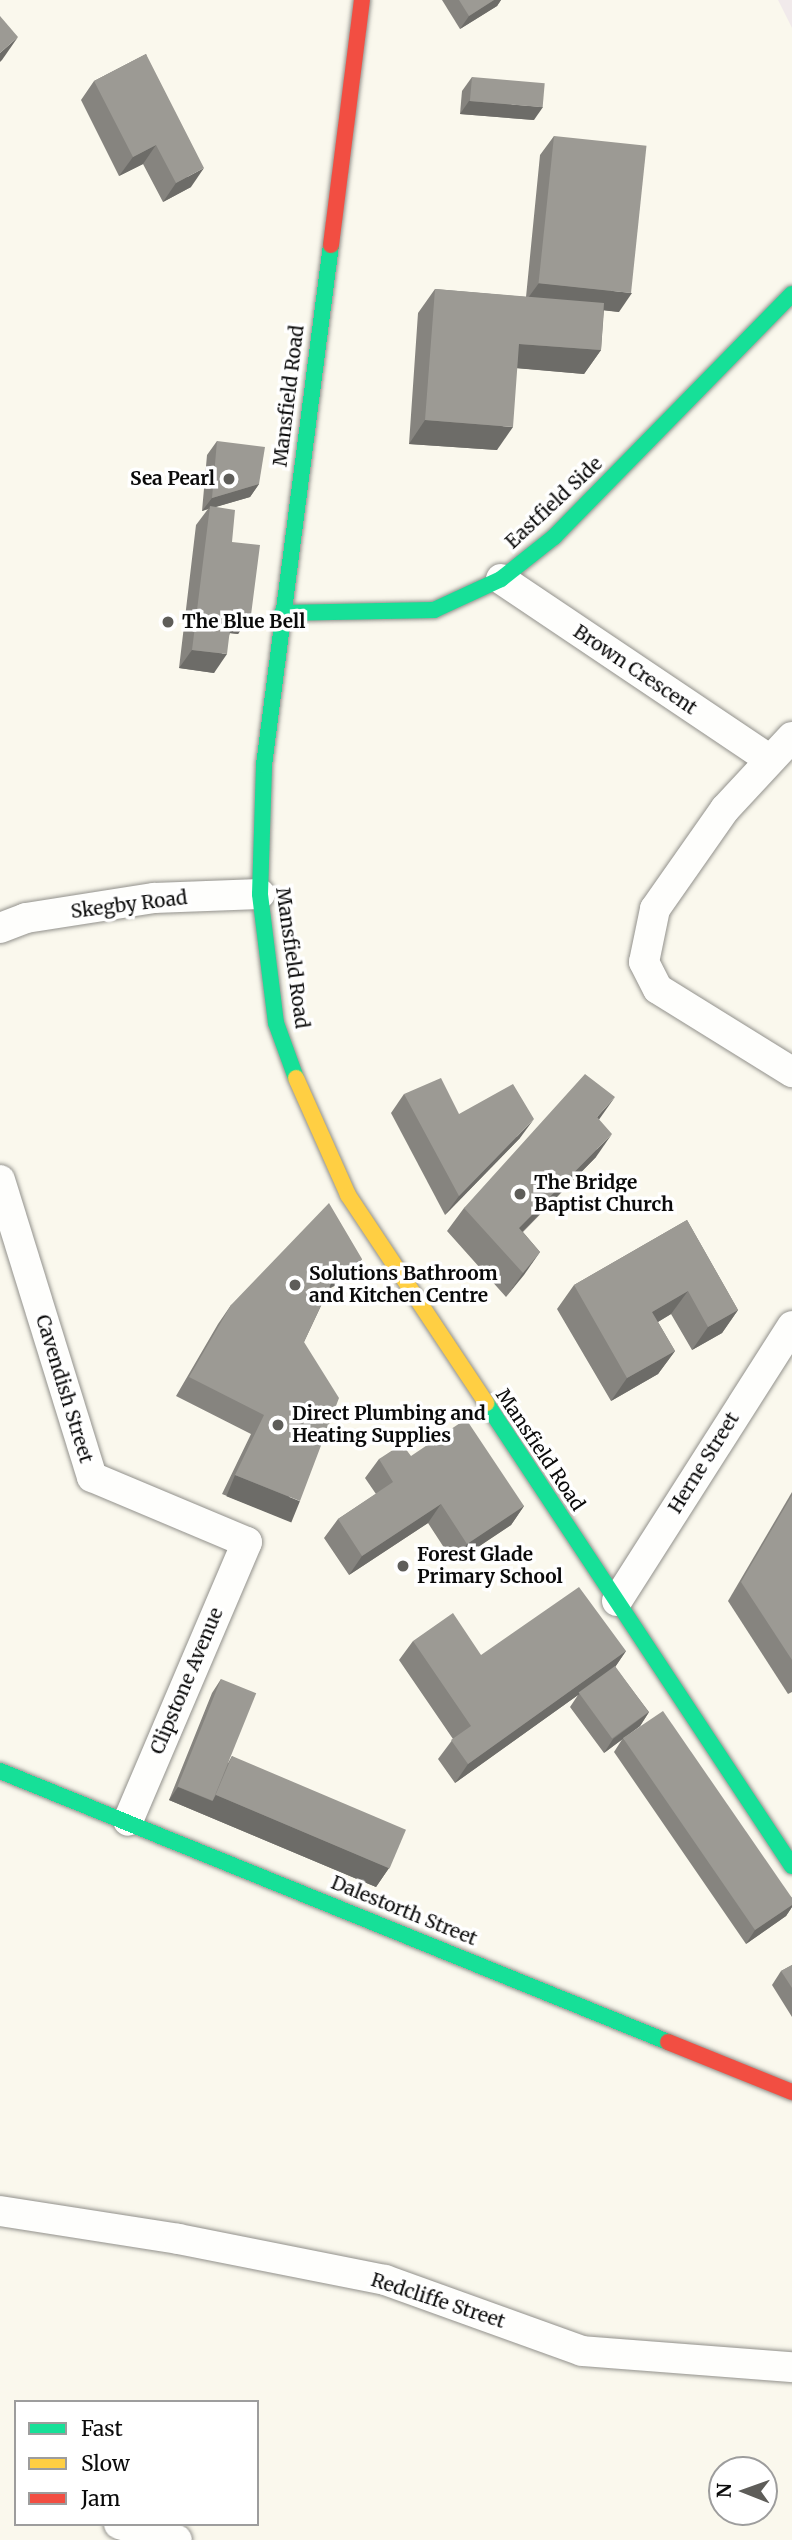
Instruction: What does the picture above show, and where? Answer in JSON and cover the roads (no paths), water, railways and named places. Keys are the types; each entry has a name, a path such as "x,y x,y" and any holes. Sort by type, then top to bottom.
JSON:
{"main road":[{"name":"Mansfield Road","path":"362,0 264,765 260,894 276,1023 308,1109 348,1195 792,1866"},
{"name":"Eastfield Side","path":"282,613 435,610 501,579 554,537 792,294"},
{"name":"Dalestorth Street","path":"0,1771 792,2092"}],"street":[{"name":"Brown Crescent","path":"501,579 770,760"},
{"path":"792,737 724,809 655,909 644,962 658,989 792,1072"},
{"name":"Skegby Road","path":"0,928 26,918 155,898 260,894"},
{"name":"Cavendish Street","path":"0,1180 92,1477 247,1542"},
{"name":"Herne Street","path":"617,1601 792,1326"},
{"name":"Clipstone Avenue","path":"128,1821 247,1542"},
{"name":"Redcliffe Street","path":"0,2211 178,2239 384,2280 582,2351 792,2367"},
{"path":"126,2526 177,2540"}],"place":[{"name":"Sea Pearl","path":"229,479"},
{"name":"The Blue Bell","path":"168,622"},
{"name":"The Bridge Baptist Church","path":"520,1194"},
{"name":"Solutions Bathroom and Kitchen Centre","path":"295,1285"},
{"name":"Direct Plumbing and Heating Supplies","path":"278,1425"},
{"name":"Forest Glade Primary School","path":"403,1566"}]}
